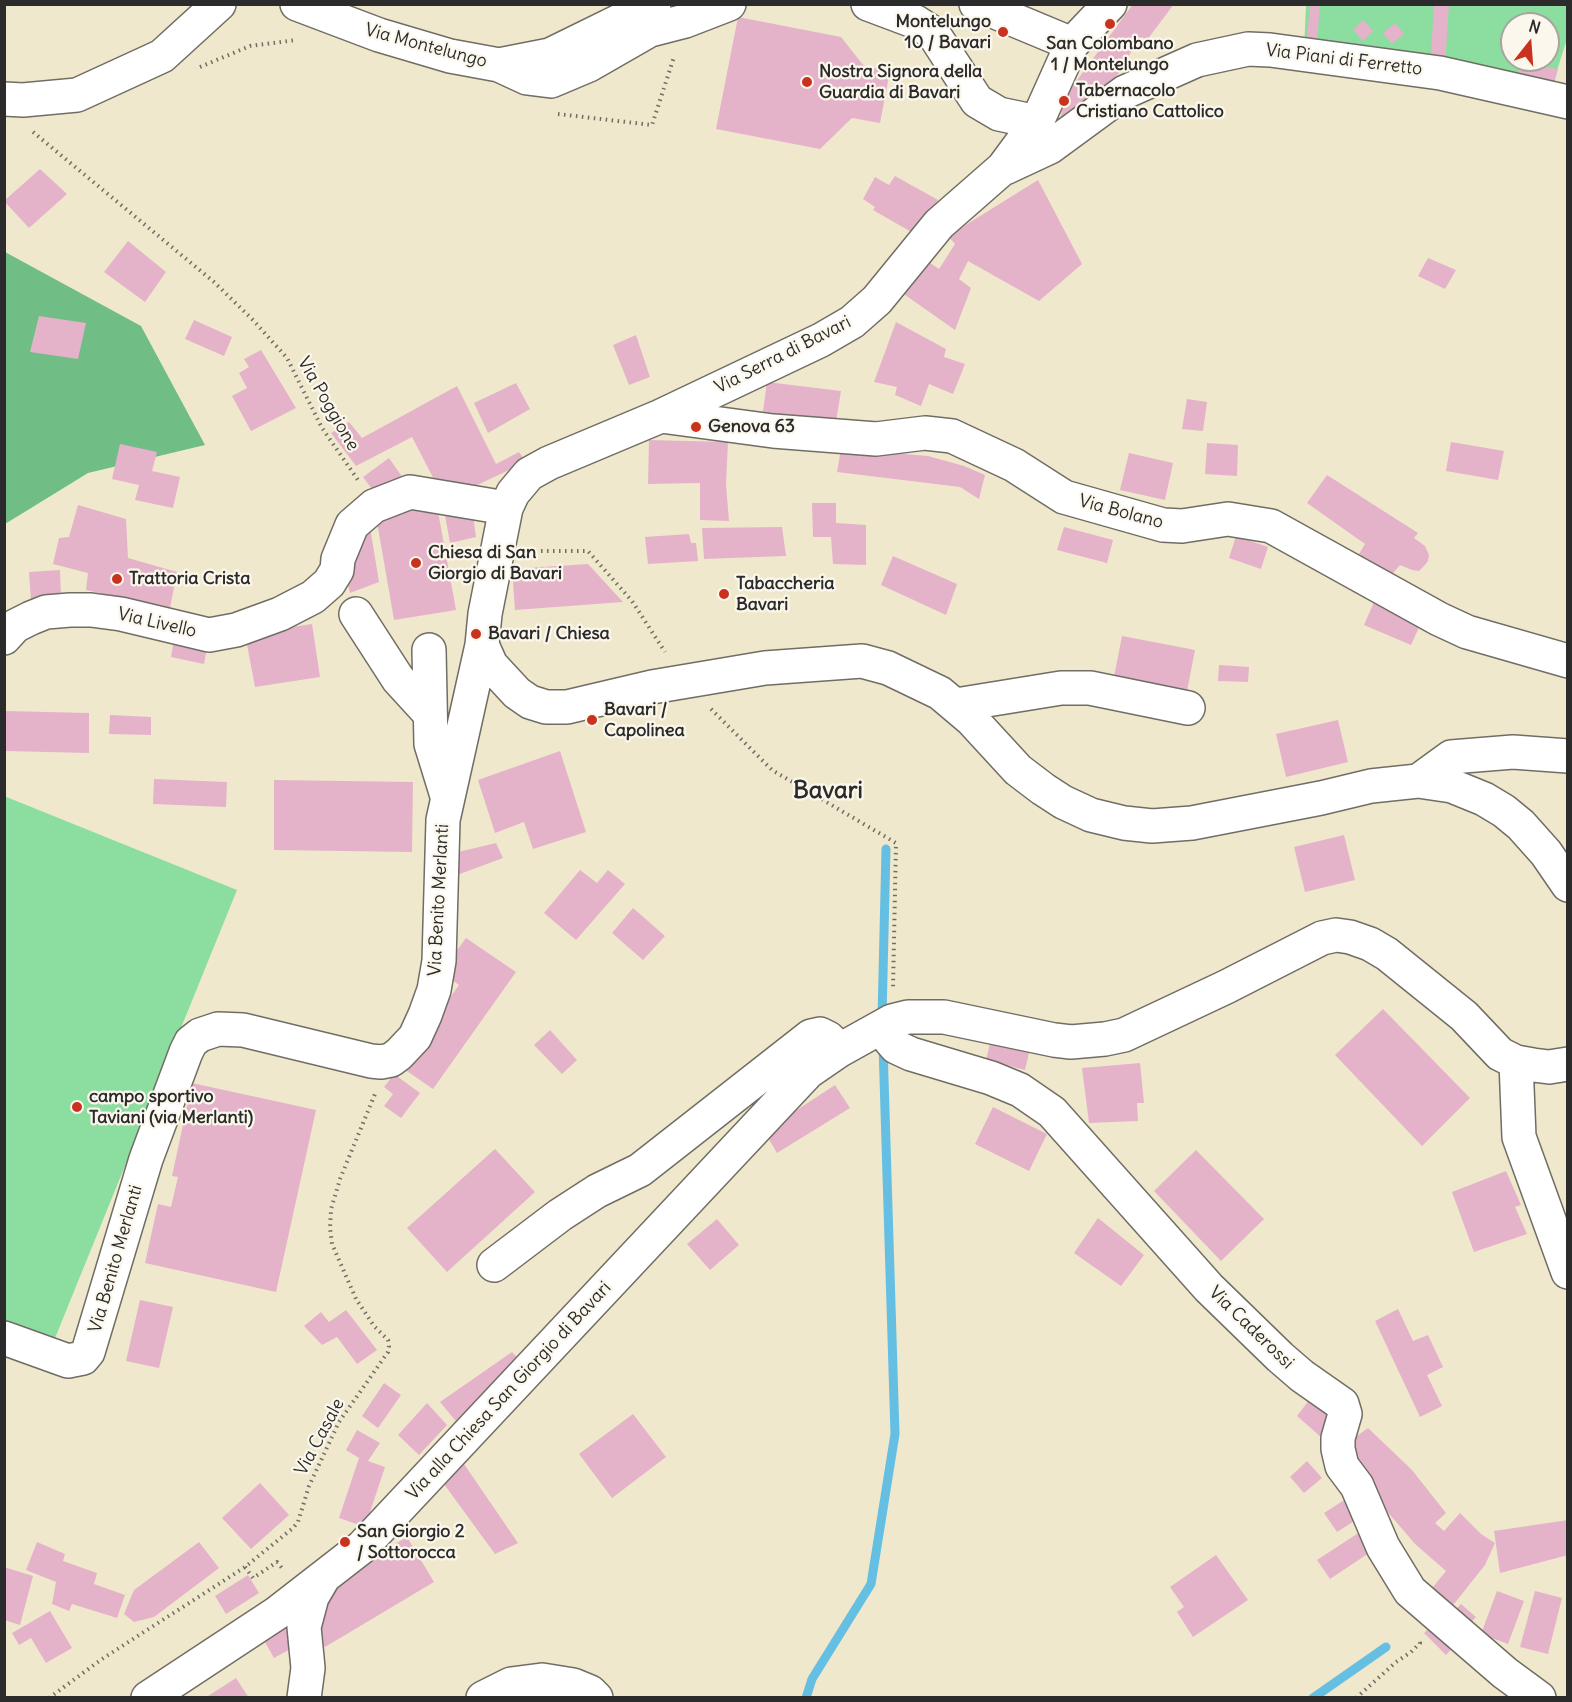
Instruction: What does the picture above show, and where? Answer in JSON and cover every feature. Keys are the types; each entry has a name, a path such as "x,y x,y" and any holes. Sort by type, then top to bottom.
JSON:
{"street":[{"path":"4,99 23,100 77,94 162,56 219,4"},
{"name":"Via Montelungo","path":"297,4 379,35 450,56 499,65 550,55 654,4"},
{"path":"499,65 527,78 551,81 589,65 650,30 685,21 729,4"},
{"path":"868,4 916,22 933,33 977,100 999,114 1037,122"},
{"path":"976,4 1072,44"},
{"name":"Via Serra di Bavari","path":"482,645 485,614 506,508 513,493 529,474 549,463 661,416 821,340 852,322 878,300 939,224 1003,168 1037,122 1072,44 1110,4"},
{"name":"Via Piani di Ferretto","path":"1003,168 1050,147 1125,92 1197,60 1248,49 1440,73 1568,102"},
{"name":"Via Bolano","path":"661,416 773,431 876,439 925,433 952,436 1014,465 1064,497 1075,501 1162,525 1182,526 1228,519 1271,526 1439,619 1467,632 1568,661"},
{"name":"Via Livello","path":"4,638 15,626 31,618 46,612 70,610 121,614 209,635 236,630 280,614 313,597 329,583 338,570 338,560 352,525 374,506 410,492 506,508"},
{"path":"356,614 398,679 430,714"},
{"path":"482,645 491,665 517,693 531,702 546,707 567,707 652,687 765,668 862,661 888,668 940,693 956,705 1018,770 1042,789 1091,815 1124,823 1152,826 1192,823 1371,786 1418,781 1452,786 1484,799 1521,825 1546,853 1568,885"},
{"name":"Via Benito Merlanti","path":"4,1338 68,1361 83,1358 88,1352 146,1159 186,1052 191,1042 200,1035 218,1029 243,1030 371,1061 391,1060 415,1037 434,990 439,961 442,820 482,645"},
{"path":"429,650 431,744 448,798"},
{"path":"956,705 1061,688 1090,688 1188,708"},
{"path":"1418,781 1451,757 1513,752 1568,756"},
{"name":"Via alla Chiesa San Giorgio di Bavari","path":"148,1698 277,1613 362,1547 808,1072 840,1050 892,1021 908,1017 944,1017 1054,1040 1071,1042 1106,1039 1124,1035 1322,938 1336,935 1370,944 1387,954 1464,1016 1500,1054 1516,1062 1549,1067 1568,1064"},
{"name":"Via Caderossi","path":"892,1021 890,1040 896,1047 911,1054 991,1078 1020,1090 1052,1112 1209,1288 1280,1357 1302,1376 1342,1404 1345,1414 1338,1438 1342,1466 1357,1486 1383,1547 1410,1591 1505,1673 1539,1698"},
{"path":"494,1265 560,1215 597,1191 640,1170 811,1036 820,1034 828,1038 840,1050"},
{"path":"1516,1062 1519,1137 1568,1272"},
{"path":"304,1698 308,1668 304,1627 312,1597 325,1576"},
{"path":"483,1698 511,1684 542,1680 573,1686 590,1692 596,1698"}],"path":[{"path":"551,113 652,125 685,21"},
{"path":"191,70 250,46 300,40"},
{"name":"Via Poggione","path":"29,129 214,282 253,320 287,358 322,428 374,506"},
{"path":"498,551 588,551 632,601 666,654"},
{"path":"709,706 772,770 896,843 892,1021"},
{"name":"Via Casale","path":"49,1698 102,1659 245,1567 298,1522 309,1486 339,1422 388,1352 388,1340 374,1326 356,1299 332,1244 330,1228 331,1209 351,1148 391,1060"},
{"path":"1356,1698 1410,1652 1419,1643 1419,1635"}],"green space":[{"path":"1306,5 1567,5 1567,39 1560,61 1560,12 1500,12 1500,72 1556,72 1553,83 1304,51"},
{"path":"5,252 141,326 205,445 88,473 5,524"},
{"name":"campo sportivo Taviani (via Merlanti)","path":"4,796 237,890 53,1343 5,1324"}],"building":[{"path":"1133,4 1174,4 1147,40 1142,37 1125,61 1127,64 1064,135 1057,129 1067,94"},
{"path":"1310,4 1320,4 1317,42 1431,55 1434,4 1449,4 1445,65 1306,49"},
{"name":"Nostra Signora della Guardia di Bavari","path":"738,17 841,37 864,66 890,71 880,123 852,118 820,149 716,129"},
{"path":"1363,20 1373,31 1363,41 1353,30"},
{"path":"1395,23 1404,34 1392,44 1383,33"},
{"path":"1519,72 1557,72 1554,84 1518,77"},
{"path":"40,169 67,194 29,228 4,201"},
{"path":"895,176 938,200 913,233 873,210 875,207 863,199 875,177 889,185"},
{"path":"1038,180 1082,264 1039,301 968,261 959,279 971,288 955,330 898,290 923,258 939,269 955,244 948,236"},
{"path":"128,241 166,272 145,302 104,272"},
{"path":"1428,258 1456,270 1445,289 1418,276"},
{"path":"39,316 86,323 78,359 30,352"},
{"path":"194,320 232,337 224,356 185,339"},
{"path":"896,322 946,349 944,357 965,364 953,394 929,384 921,406 895,395 897,387 874,382"},
{"path":"636,335 650,377 629,385 613,345"},
{"path":"261,350 296,408 251,431 232,396 247,388 239,373 249,367 244,359"},
{"path":"767,382 841,391 834,434 761,426"},
{"path":"516,383 530,409 488,433 474,403"},
{"path":"457,386 496,464 519,452 526,462 456,495 439,489 412,437 356,466 331,433 349,422 362,438"},
{"path":"1187,399 1207,402 1203,431 1182,429"},
{"path":"649,440 728,442 726,484 729,521 700,520 700,483 648,484"},
{"path":"1451,442 1504,451 1498,480 1446,471"},
{"path":"842,443 870,451 928,456 964,466 985,475 979,499 960,487 837,472"},
{"path":"1207,443 1238,445 1237,476 1205,474"},
{"path":"120,444 157,452 152,471 180,477 173,508 135,500 139,485 112,479"},
{"path":"1129,453 1173,463 1165,500 1120,490"},
{"path":"389,458 403,478 377,496 363,477"},
{"path":"1327,475 1418,533 1414,538 1425,546 1429,555 1424,566 1419,571 1400,565 1383,585 1353,564 1365,544 1307,503"},
{"path":"812,503 836,503 836,523 866,525 866,565 833,564 831,537 813,537"},
{"path":"443,504 472,508 476,537 450,543"},
{"path":"78,505 126,519 128,558 177,572 170,608 86,590 88,573 53,564 59,538 69,537"},
{"name":"Chiesa di San Giorgio di Bavari","path":"437,506 456,610 394,620 376,516"},
{"path":"370,527 379,582 350,593 342,560"},
{"path":"782,527 786,556 704,559 702,528"},
{"path":"1064,527 1113,540 1107,563 1057,550"},
{"path":"689,534 691,543 696,543 698,561 648,564 645,537"},
{"path":"1236,536 1268,547 1261,569 1229,558"},
{"path":"893,556 957,584 946,615 881,585"},
{"path":"588,564 623,602 515,610 512,569"},
{"path":"60,570 61,598 31,600 29,572"},
{"path":"1374,602 1421,623 1411,645 1364,625"},
{"path":"312,624 320,677 255,687 245,634"},
{"path":"175,633 208,641 204,664 171,657"},
{"path":"1122,636 1195,650 1186,696 1113,682"},
{"path":"1219,665 1249,667 1248,682 1218,681"},
{"path":"5,711 89,713 89,753 5,751"},
{"path":"110,715 151,717 151,735 109,734"},
{"path":"1338,720 1348,762 1286,777 1276,734"},
{"path":"560,751 586,832 533,849 524,822 495,833 478,780"},
{"path":"154,779 227,782 226,807 153,804"},
{"path":"274,780 413,782 412,852 274,850"},
{"path":"1344,835 1355,880 1305,892 1294,847"},
{"path":"496,843 503,858 457,875 458,852"},
{"path":"580,870 597,883 608,870 625,884 576,940 544,913"},
{"path":"633,908 665,936 643,960 612,933"},
{"path":"466,938 516,972 433,1089 401,1067 459,985 441,972"},
{"path":"1383,1009 1470,1098 1422,1146 1335,1055"},
{"path":"550,1030 577,1060 562,1074 534,1045"},
{"path":"990,1043 1029,1053 1025,1070 986,1060"},
{"path":"1140,1063 1144,1103 1137,1103 1138,1121 1089,1123 1082,1068"},
{"path":"394,1074 420,1093 401,1118 384,1106 393,1094 384,1087"},
{"path":"192,1083 316,1110 276,1292 145,1263 158,1204 171,1207 178,1177 172,1176"},
{"path":"835,1085 850,1108 777,1153 767,1136 782,1126 780,1121"},
{"path":"993,1107 1047,1134 1029,1171 975,1144"},
{"path":"495,1149 535,1192 447,1272 407,1228"},
{"path":"1196,1150 1264,1219 1221,1261 1154,1191"},
{"path":"1506,1171 1521,1205 1515,1207 1527,1234 1474,1252 1452,1192"},
{"path":"1098,1218 1144,1255 1121,1286 1074,1253"},
{"path":"717,1219 739,1245 710,1270 687,1244"},
{"path":"140,1300 173,1307 159,1368 126,1361"},
{"path":"1398,1309 1413,1341 1428,1335 1443,1367 1427,1375 1442,1406 1420,1417 1375,1321"},
{"path":"346,1310 377,1350 357,1364 337,1337 322,1345 304,1326 321,1312 329,1322"},
{"path":"512,1352 522,1362 460,1426 440,1402"},
{"path":"384,1383 401,1395 378,1428 362,1416"},
{"path":"1313,1395 1337,1418 1322,1438 1297,1416"},
{"path":"427,1403 447,1425 419,1455 398,1435"},
{"path":"633,1414 666,1457 612,1498 579,1454"},
{"path":"1368,1428 1412,1470 1446,1513 1435,1523 1444,1531 1460,1513 1481,1534 1495,1543 1485,1565 1450,1609 1429,1592 1446,1571 1415,1544 1374,1496 1350,1441"},
{"path":"357,1430 380,1443 368,1461 385,1467 365,1527 339,1518 359,1458 346,1450"},
{"path":"462,1461 518,1543 495,1554 441,1480"},
{"path":"1307,1461 1322,1478 1304,1493 1290,1477"},
{"path":"260,1483 289,1515 251,1549 222,1518"},
{"path":"1349,1497 1362,1516 1337,1532 1324,1513"},
{"path":"1568,1520 1568,1555 1500,1573 1494,1531"},
{"path":"1363,1530 1375,1549 1330,1579 1317,1560"},
{"path":"407,1537 434,1582 325,1647 311,1625 332,1581"},
{"path":"37,1542 65,1554 63,1561 97,1573 94,1584 125,1595 117,1618 72,1604 69,1611 52,1604 56,1582 26,1570"},
{"path":"199,1542 219,1568 154,1617 134,1622 124,1614 134,1590"},
{"path":"1216,1555 1248,1600 1193,1637 1177,1612 1184,1607 1170,1587"},
{"path":"4,1567 33,1576 20,1625 4,1620"},
{"path":"248,1575 259,1593 226,1614 215,1596"},
{"path":"1497,1591 1524,1601 1508,1644 1481,1634"},
{"path":"1535,1591 1562,1598 1548,1654 1520,1647"},
{"path":"1461,1604 1476,1617 1463,1630 1448,1617"},
{"path":"50,1611 72,1648 46,1663 31,1638 19,1645 12,1633"},
{"path":"289,1617 303,1642 274,1658 260,1633"},
{"path":"1435,1623 1457,1643 1446,1655 1424,1633"},
{"path":"236,1678 249,1698 205,1698"}],"waterway":[{"path":"882,1017 886,849"},
{"path":"806,1698 812,1679 871,1584 895,1434 883,1046"},
{"path":"1313,1698 1386,1647"}],"place":[{"name":"San Colombano 1 / Montelungo","path":"1110,24"},
{"name":"Montelungo 10 / Bavari","path":"1003,32"},
{"name":"Nostra Signora della Guardia di Bavari","path":"807,82"},
{"name":"Tabernacolo Cristiano Cattolico","path":"1064,101"},
{"name":"Genova 63","path":"696,427"},
{"name":"Chiesa di San Giorgio di Bavari","path":"416,563"},
{"name":"Trattoria Crista","path":"117,579"},
{"name":"Tabaccheria Bavari","path":"724,594"},
{"name":"Bavari / Chiesa","path":"476,634"},
{"name":"Bavari / Capolinea","path":"592,720"},
{"name":"campo sportivo Taviani (via Merlanti)","path":"77,1107"},
{"name":"San Giorgio 2 / Sottorocca","path":"345,1542"}],"district":[{"name":"Bavari","path":"828,791"}]}
